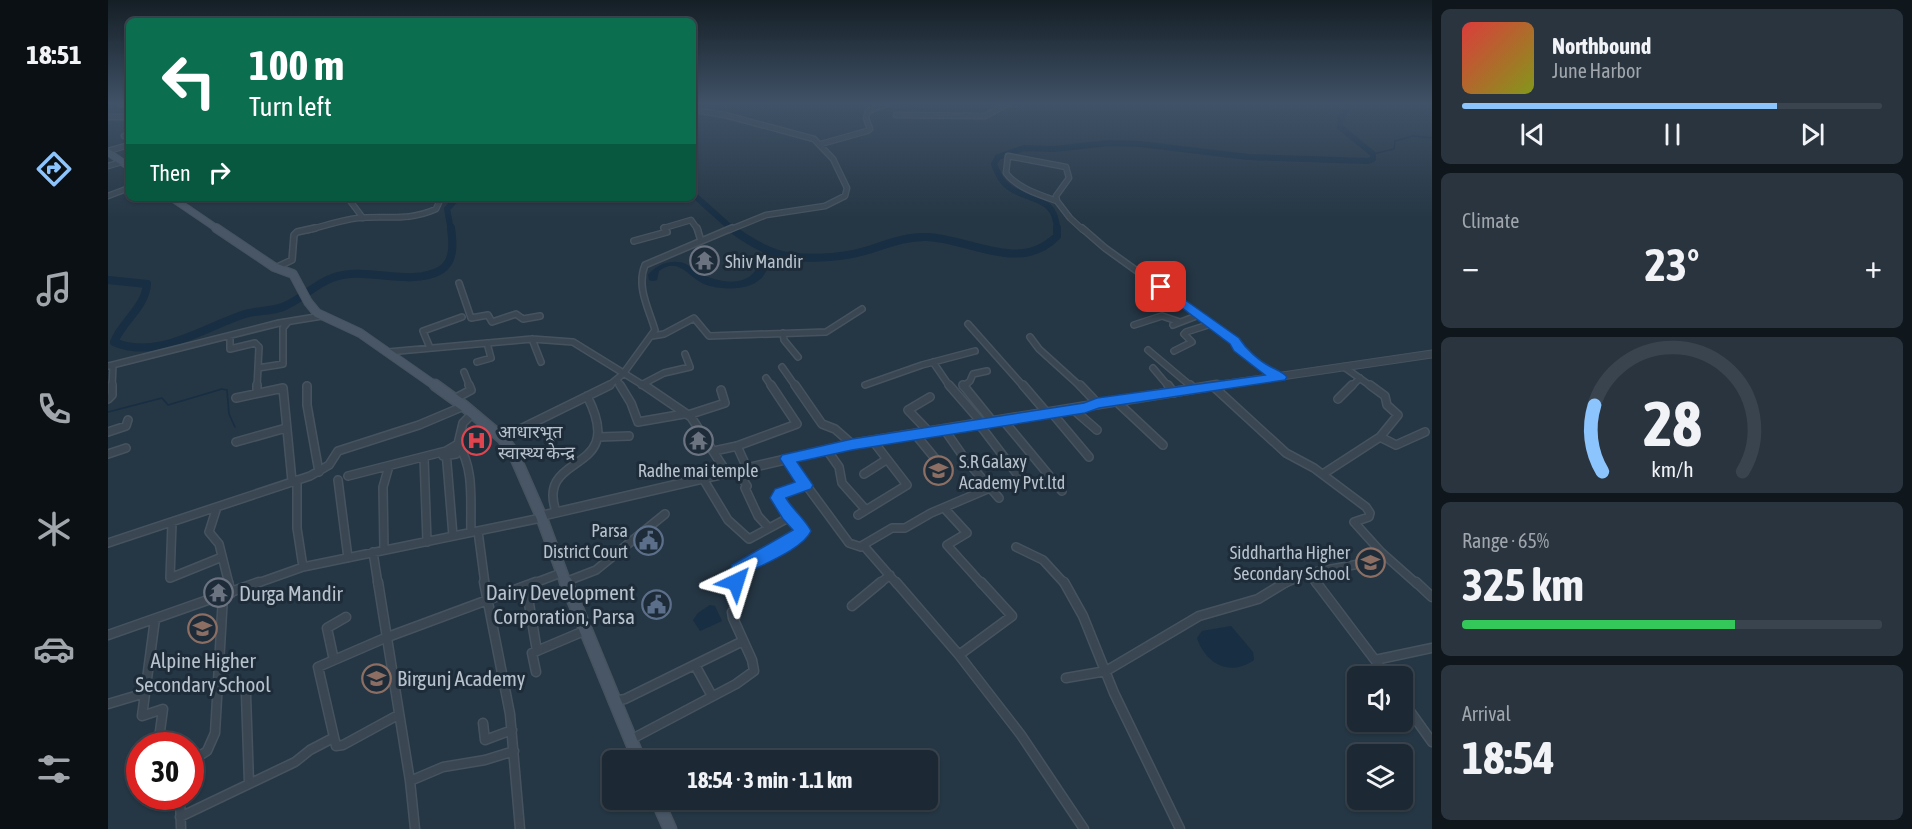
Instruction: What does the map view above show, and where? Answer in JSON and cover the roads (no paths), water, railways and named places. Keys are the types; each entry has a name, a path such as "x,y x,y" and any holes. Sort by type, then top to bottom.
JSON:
{"main road":[{"path":"108,151 126,165"},
{"path":"176,201 275,268 293,274 308,302 322,316 360,333 464,406 502,438 513,452 541,517 584,631 634,750"},
{"path":"661,810 670,829"}],"street":[{"path":"502,438 587,396 617,380 623,374 655,330 645,300 642,270 651,262 756,218 773,213 800,212 844,196 848,186 842,172 817,142"},
{"path":"821,144 830,142"},
{"path":"108,151 126,146"},
{"path":"1057,201 1032,192 1009,177 1006,172 1008,156 1066,167 1069,178 1056,196 1057,201 1070,218 1106,248 1234,341 1238,348 1264,369 1281,377"},
{"path":"108,166 122,162"},
{"path":"108,196 126,189"},
{"path":"350,201 363,218"},
{"path":"275,268 292,260 294,235 297,232 363,218 394,219 432,212 439,201"},
{"path":"634,241 667,232 664,228 691,220 701,241"},
{"path":"459,283 471,318 488,315 492,322 516,314 523,319 540,316"},
{"path":"652,336 664,334 694,318 709,336 826,332 862,309"},
{"path":"1173,325 1199,315"},
{"path":"108,399 112,395 111,366 288,321 322,316"},
{"path":"1134,325 1162,316 1180,322"},
{"path":"430,348 423,331 462,317"},
{"path":"258,368 283,364 283,328 288,321"},
{"path":"968,324 1089,457"},
{"path":"1174,351 1192,342 1184,334 1186,332 1211,324"},
{"path":"783,333 784,340 798,357"},
{"path":"230,336 230,349 255,343 259,351 257,393"},
{"path":"1030,337 1039,349 1065,370 1097,403"},
{"path":"387,352 532,339 573,342 601,357 623,374 661,396 696,422 727,473"},
{"path":"532,339 541,362"},
{"path":"477,362 491,357 488,344"},
{"path":"1148,350 1195,390"},
{"path":"865,385 933,362 975,351"},
{"path":"641,385 664,373 690,367 685,354"},
{"path":"108,635 303,567 541,517 702,477 852,444 1074,410 1097,403 1432,354"},
{"path":"933,362 1024,483"},
{"path":"782,366 822,424 835,429 852,444"},
{"path":"1323,474 1380,437 1398,415 1387,405 1384,396 1344,367"},
{"path":"1153,368 1174,393"},
{"path":"987,371 973,374 970,381 962,386 993,422"},
{"path":"454,399 471,390 464,372"},
{"path":"714,451 737,446 797,424 766,378"},
{"path":"1338,399 1360,378"},
{"path":"617,380 631,403 638,422 665,420 724,403 721,390"},
{"path":"307,386 307,405 319,472"},
{"path":"1214,387 1287,453 1323,474 1366,507 1370,513 1369,517 1354,522 1362,533 1382,554 1432,597"},
{"path":"236,398 283,388 303,567"},
{"path":"556,512 551,492 554,484 559,476 592,451 599,437 598,415 587,396"},
{"path":"929,432 908,410 930,397"},
{"path":"1116,401 1163,445"},
{"path":"108,543 319,472 329,465 338,451 419,425 464,406"},
{"path":"1074,410 1097,430"},
{"path":"473,414 463,423 459,447 466,456 469,468 479,556 508,697 520,829"},
{"path":"108,432 126,426 128,420"},
{"path":"1003,420 1062,491"},
{"path":"236,442 286,428"},
{"path":"944,429 965,459 999,498"},
{"path":"1380,437 1396,446 1425,432"},
{"path":"915,434 938,462"},
{"path":"599,437 629,436"},
{"path":"858,515 907,486 873,441"},
{"path":"737,446 747,468"},
{"path":"348,476 433,454 446,454 459,447"},
{"path":"108,454 126,448"},
{"path":"827,450 839,467 843,483 866,510"},
{"path":"446,454 453,536"},
{"path":"424,457 427,542"},
{"path":"787,459 849,543 861,547 892,528 905,528 931,513 990,488"},
{"path":"864,474 886,460"},
{"path":"384,550 383,487 388,466"},
{"path":"736,470 747,486 745,488 758,516 769,528"},
{"path":"702,477 709,491 737,530 747,538 790,518"},
{"path":"338,480 348,558"},
{"path":"630,740 754,671 752,660 732,612 739,604 731,588 736,582 738,570 791,541 804,531 790,518 777,498 780,494 806,485"},
{"path":"204,753 215,733 217,669 227,595 219,544 209,532 211,520 218,507"},
{"path":"945,509 967,533 947,545 1012,616 959,655"},
{"path":"398,714 343,745 336,746 318,667 385,638 526,586 597,570 665,514"},
{"path":"172,523 170,578 222,556"},
{"path":"862,545 959,655 988,696 1021,735 1084,829"},
{"path":"1016,547 1033,552 1056,572 1093,636 1113,690 1180,829"},
{"path":"373,552 385,638 410,782 415,829"},
{"path":"1066,678 1106,671 1199,616 1258,599 1276,586 1309,573 1365,562 1366,556 1382,554"},
{"path":"1309,573 1379,666"},
{"path":"852,606 890,575"},
{"path":"526,586 537,651"},
{"path":"336,659 333,656 327,628 346,617"},
{"path":"155,619 142,716 163,709 160,732"},
{"path":"536,672 532,653 584,631"},
{"path":"614,701 625,699 743,641"},
{"path":"1375,660 1432,648"},
{"path":"695,665 712,696"},
{"path":"108,704 145,693"},
{"path":"246,695 249,783"},
{"path":"1413,715 1432,742"},
{"path":"483,723 485,740 512,730"},
{"path":"180,817 295,762 310,750 333,738"},
{"path":"410,782 443,767 485,760 514,751"},
{"path":"180,810 181,829"}],"water":[{"path":"763,261 770,265 762,277 754,284 740,288 710,286 678,267 672,266 659,271 657,280 649,280 648,275 664,263 678,262 710,278 735,282 750,276 756,270 755,266"},
{"path":"710,605 715,606 722,621 700,631 693,620 698,613"},
{"path":"1231,626 1253,652 1254,660 1245,665 1228,667 1220,665 1206,655 1197,638 1202,631"}],"waterway":[{"path":"1057,230 1056,219 1047,205 1010,188 1002,180 994,164 998,157 1024,148 1054,149 1109,143 1140,144 1248,157 1368,161 1373,159 1373,154 1358,142"},
{"path":"1373,154 1394,149 1395,142"},
{"path":"696,197 733,230"},
{"path":"451,230 447,209 454,201"},
{"path":"108,280 147,284 142,300 114,342 130,347 164,345 245,314 280,308 332,278 359,274 401,277 429,275 441,270 449,262 452,245 451,228"},
{"path":"731,228 775,253 808,258 855,253 919,237 944,239 1011,254 1043,247 1057,236 1057,230"},
{"path":"108,412 162,398 168,405 222,389 227,390 229,414 235,427"}],"place":[{"name":"Shiv Mandir","path":"704,261"},
{"name":"आधारभूत स्वास्थ्य केन्द्र","path":"477,441"},
{"name":"Radhe mai temple","path":"698,441"},
{"name":"S.R Galaxy Academy Pvt.ltd","path":"938,471"},
{"name":"Parsa District Court","path":"649,540"},
{"name":"Siddhartha Higher Secondary School","path":"1371,562"},
{"name":"Durga Mandir","path":"218,593"},
{"name":"Dairy Development Corporation, Parsa","path":"656,604"},
{"name":"Alpine Higher Secondary School","path":"203,629"},
{"name":"Birgunj Academy","path":"376,678"}]}
